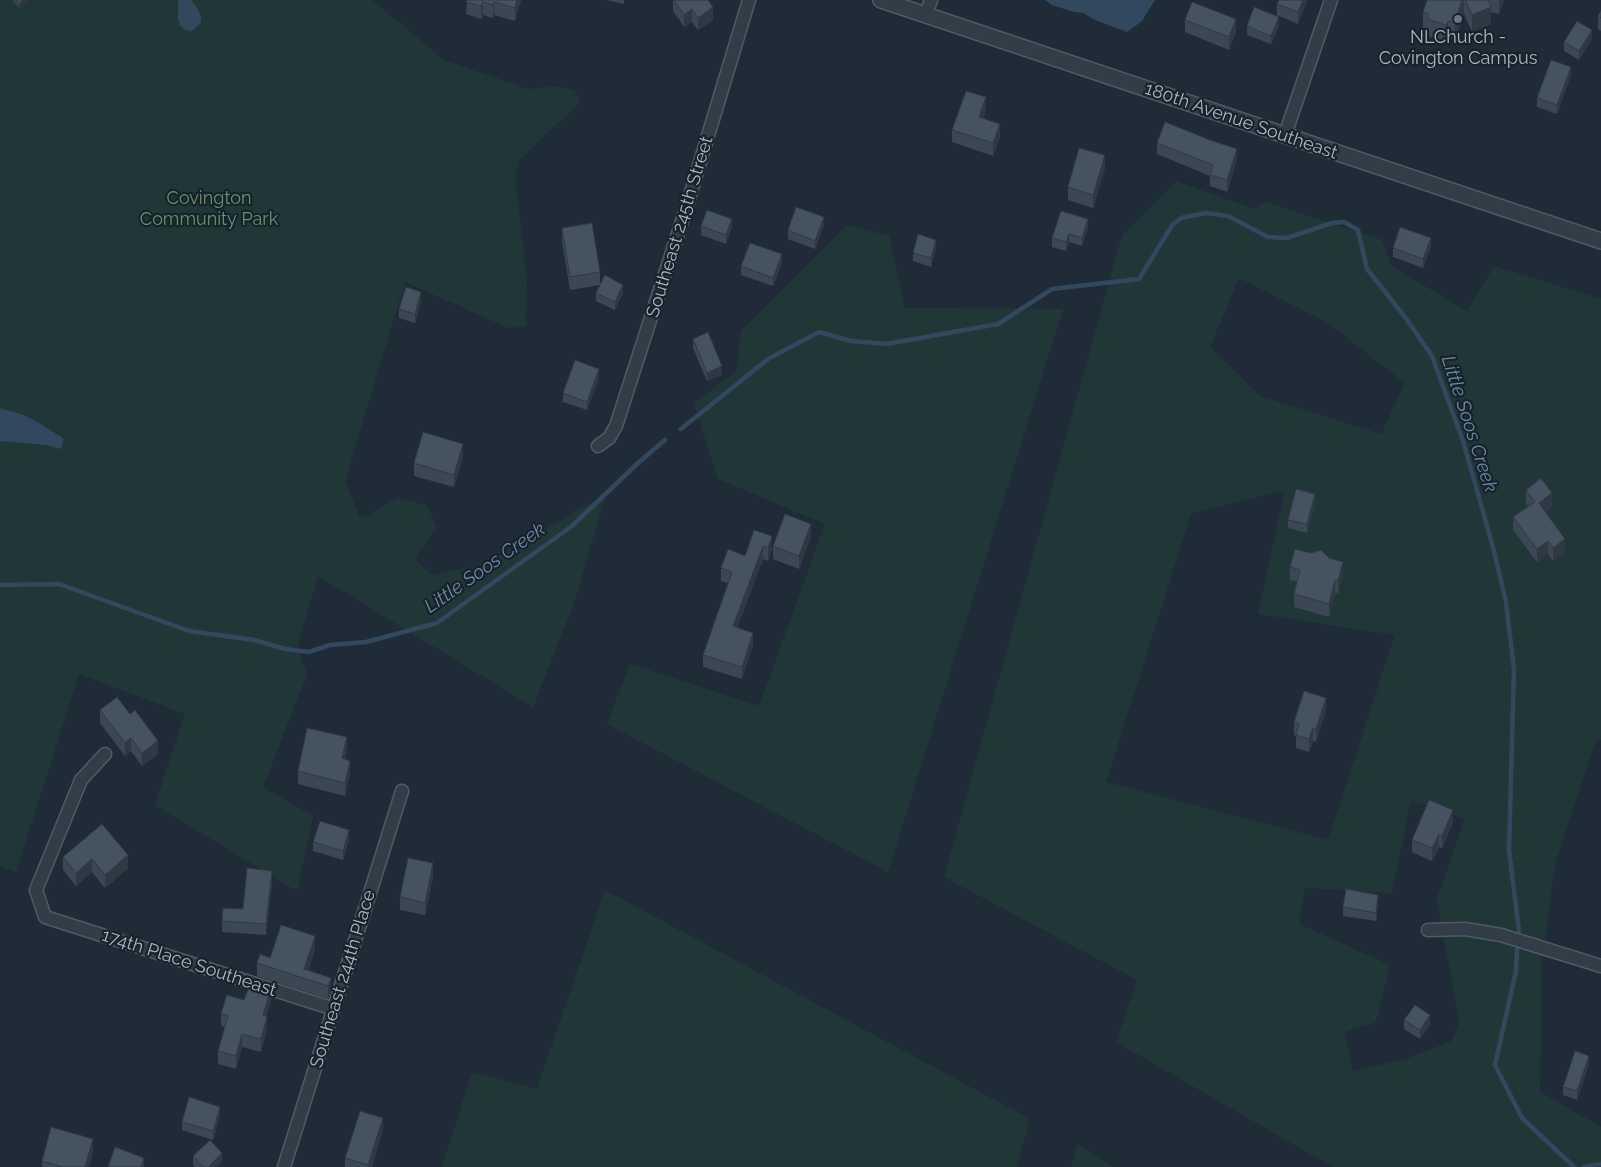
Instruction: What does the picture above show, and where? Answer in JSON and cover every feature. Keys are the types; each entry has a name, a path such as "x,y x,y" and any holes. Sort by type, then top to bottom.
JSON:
{"street":[{"name":"Southeast 245th Street","path":"598,446 609,438 616,426 685,212 749,0"},
{"name":"180th Avenue Southeast","path":"881,0 929,7 1285,135 1480,202 1601,241"},
{"path":"1285,135 1331,0"},
{"name":"174th Place Southeast","path":"105,754 81,780 36,890 45,917 334,1009"},
{"name":"Southeast 244th Place","path":"284,1167 402,791"},
{"path":"1428,930 1465,928 1501,935 1601,966"}],"green space":[{"name":"Covington Community Park","path":"0,0 372,0 444,60 528,89 559,86 575,91 580,102 520,159 515,174 527,282 526,326 509,328 405,282 345,481 359,516 366,517 397,498 427,505 437,528 419,552 416,560 432,575 484,564 606,494 574,603 533,707 318,576 297,647 307,674 263,787 313,816 297,891 155,805 185,714 79,674 16,872 0,866"},
{"path":"1176,181 1254,209 1265,202 1382,240 1391,266 1467,311 1494,266 1601,299 1601,740 1596,740 1555,864 1542,964 1540,1092 1601,1127 1601,1167 1333,1167 1116,1042 1137,980 944,877 1122,235","holes":["1239,278 1328,323 1405,383 1381,434 1260,396 1210,347","1285,490 1258,614 1395,635 1328,840 1106,782 1191,514","1411,800 1465,819 1437,898 1459,1023 1452,1041 1406,1059 1353,1071 1345,1032 1376,1022 1390,965 1299,924 1305,888 1392,893"]},
{"path":"847,225 889,236 905,308 1063,309 888,872 607,724 630,664 759,706 825,524 718,479 694,403 737,371 741,331"},
{"path":"605,890 1030,1119 1017,1167 442,1167 472,1072 537,1089"},
{"path":"1077,1144 1114,1167 1071,1167"}],"water":[{"path":"178,0 191,0 197,8 201,16 201,22 194,30 185,30 180,25 178,19"},
{"path":"1045,0 1155,0 1142,21 1127,32 1095,20 1083,13 1052,5"},
{"path":"0,408 24,415 63,438 62,447 60,449 46,445 0,441"}],"building":[{"path":"15,0 23,0 19,4"},
{"path":"467,0 517,0 515,8 494,2 493,5 483,2 481,6 466,2"},
{"path":"674,0 708,0 713,7 698,18 692,9 684,15"},
{"path":"1279,0 1303,0 1298,12 1277,4"},
{"path":"1427,0 1462,0 1455,23 1448,21 1446,25 1428,19 1429,14 1423,12"},
{"path":"1465,0 1488,0 1491,7 1472,15"},
{"path":"1192,2 1236,19 1229,37 1185,20"},
{"path":"1254,7 1279,17 1271,36 1247,26"},
{"path":"1577,21 1592,30 1579,51 1564,42"},
{"path":"1551,60 1571,67 1557,105 1537,98"},
{"path":"966,91 986,97 979,117 1000,124 993,143 952,130"},
{"path":"1165,122 1237,149 1227,180 1210,175 1213,165 1157,143"},
{"path":"1079,148 1105,155 1093,195 1068,187"},
{"path":"796,207 824,217 815,241 788,230"},
{"path":"707,210 732,219 726,235 701,226"},
{"path":"1061,211 1088,219 1082,238 1069,234 1066,242 1052,238"},
{"path":"592,223 600,272 570,277 562,228"},
{"path":"1400,227 1431,238 1423,259 1393,248"},
{"path":"918,234 936,240 931,258 913,253"},
{"path":"750,243 782,254 773,278 741,266"},
{"path":"605,275 623,285 615,302 596,293"},
{"path":"406,287 421,292 415,314 399,309"},
{"path":"708,332 722,366 707,373 693,339"},
{"path":"575,360 599,369 587,402 563,393"},
{"path":"423,432 463,444 454,475 414,463"},
{"path":"1541,478 1552,493 1539,503 1565,539 1553,548 1548,541 1537,549 1513,517 1535,502 1526,490"},
{"path":"1296,489 1315,494 1307,524 1288,520"},
{"path":"785,514 811,524 799,556 773,546"},
{"path":"754,530 772,536 768,548 763,546 733,626 753,633 742,667 703,655 732,572 721,568 728,549 745,556"},
{"path":"1295,549 1311,553 1321,550 1329,558 1343,562 1338,581 1335,580 1329,604 1294,594 1300,570 1290,567"},
{"path":"1304,691 1326,698 1316,729 1313,728 1309,739 1296,735 1299,724 1294,722"},
{"path":"117,697 130,714 135,710 158,741 142,753 131,738 125,743 100,710"},
{"path":"307,728 347,737 342,758 350,761 345,783 298,771"},
{"path":"1429,800 1453,810 1442,836 1439,834 1432,848 1412,840"},
{"path":"320,821 349,830 343,851 313,842"},
{"path":"102,824 128,855 105,875 92,859 76,873 63,857"},
{"path":"408,858 433,863 425,903 400,897"},
{"path":"247,868 272,871 266,924 222,921 223,908 243,909"},
{"path":"1346,889 1378,895 1376,913 1343,907"},
{"path":"281,925 315,936 304,969 331,978 328,986 257,963 260,954 270,958"},
{"path":"252,979 272,985 263,1015 267,1017 261,1039 242,1034 236,1056 218,1051 228,1016 221,1013 227,995 244,1000"},
{"path":"1415,1005 1430,1015 1420,1030 1404,1020"},
{"path":"1575,1051 1589,1056 1577,1091 1563,1087"},
{"path":"189,1097 220,1107 213,1131 182,1122"},
{"path":"360,1111 383,1118 368,1165 345,1158"},
{"path":"51,1127 93,1139 85,1167 63,1167 42,1161"},
{"path":"210,1140 222,1153 208,1167 204,1167 193,1156"},
{"path":"115,1147 144,1158 141,1167 108,1167"}],"waterway":[{"name":"Little Soos Creek","path":"681,429 768,359 819,332 851,341 887,344 998,324 1052,289 1139,279 1173,224 1181,218 1206,213 1228,216 1268,237 1287,238 1332,223 1344,222 1358,230 1367,269 1405,317 1432,356 1463,441 1493,547 1506,602 1514,670 1509,850 1519,931"},
{"name":"Little Soos Creek","path":"0,585 59,584 189,631 254,640 285,649 309,652 330,645 366,642 437,623 572,526 665,440"},
{"name":"Little Soos Creek","path":"1517,949 1516,971 1495,1065 1522,1118 1574,1167"},
{"name":"Little Soos Creek","path":"1584,1167 1601,1164"}],"place":[{"name":"NLChurch - Covington Campus","path":"1458,19"}]}
